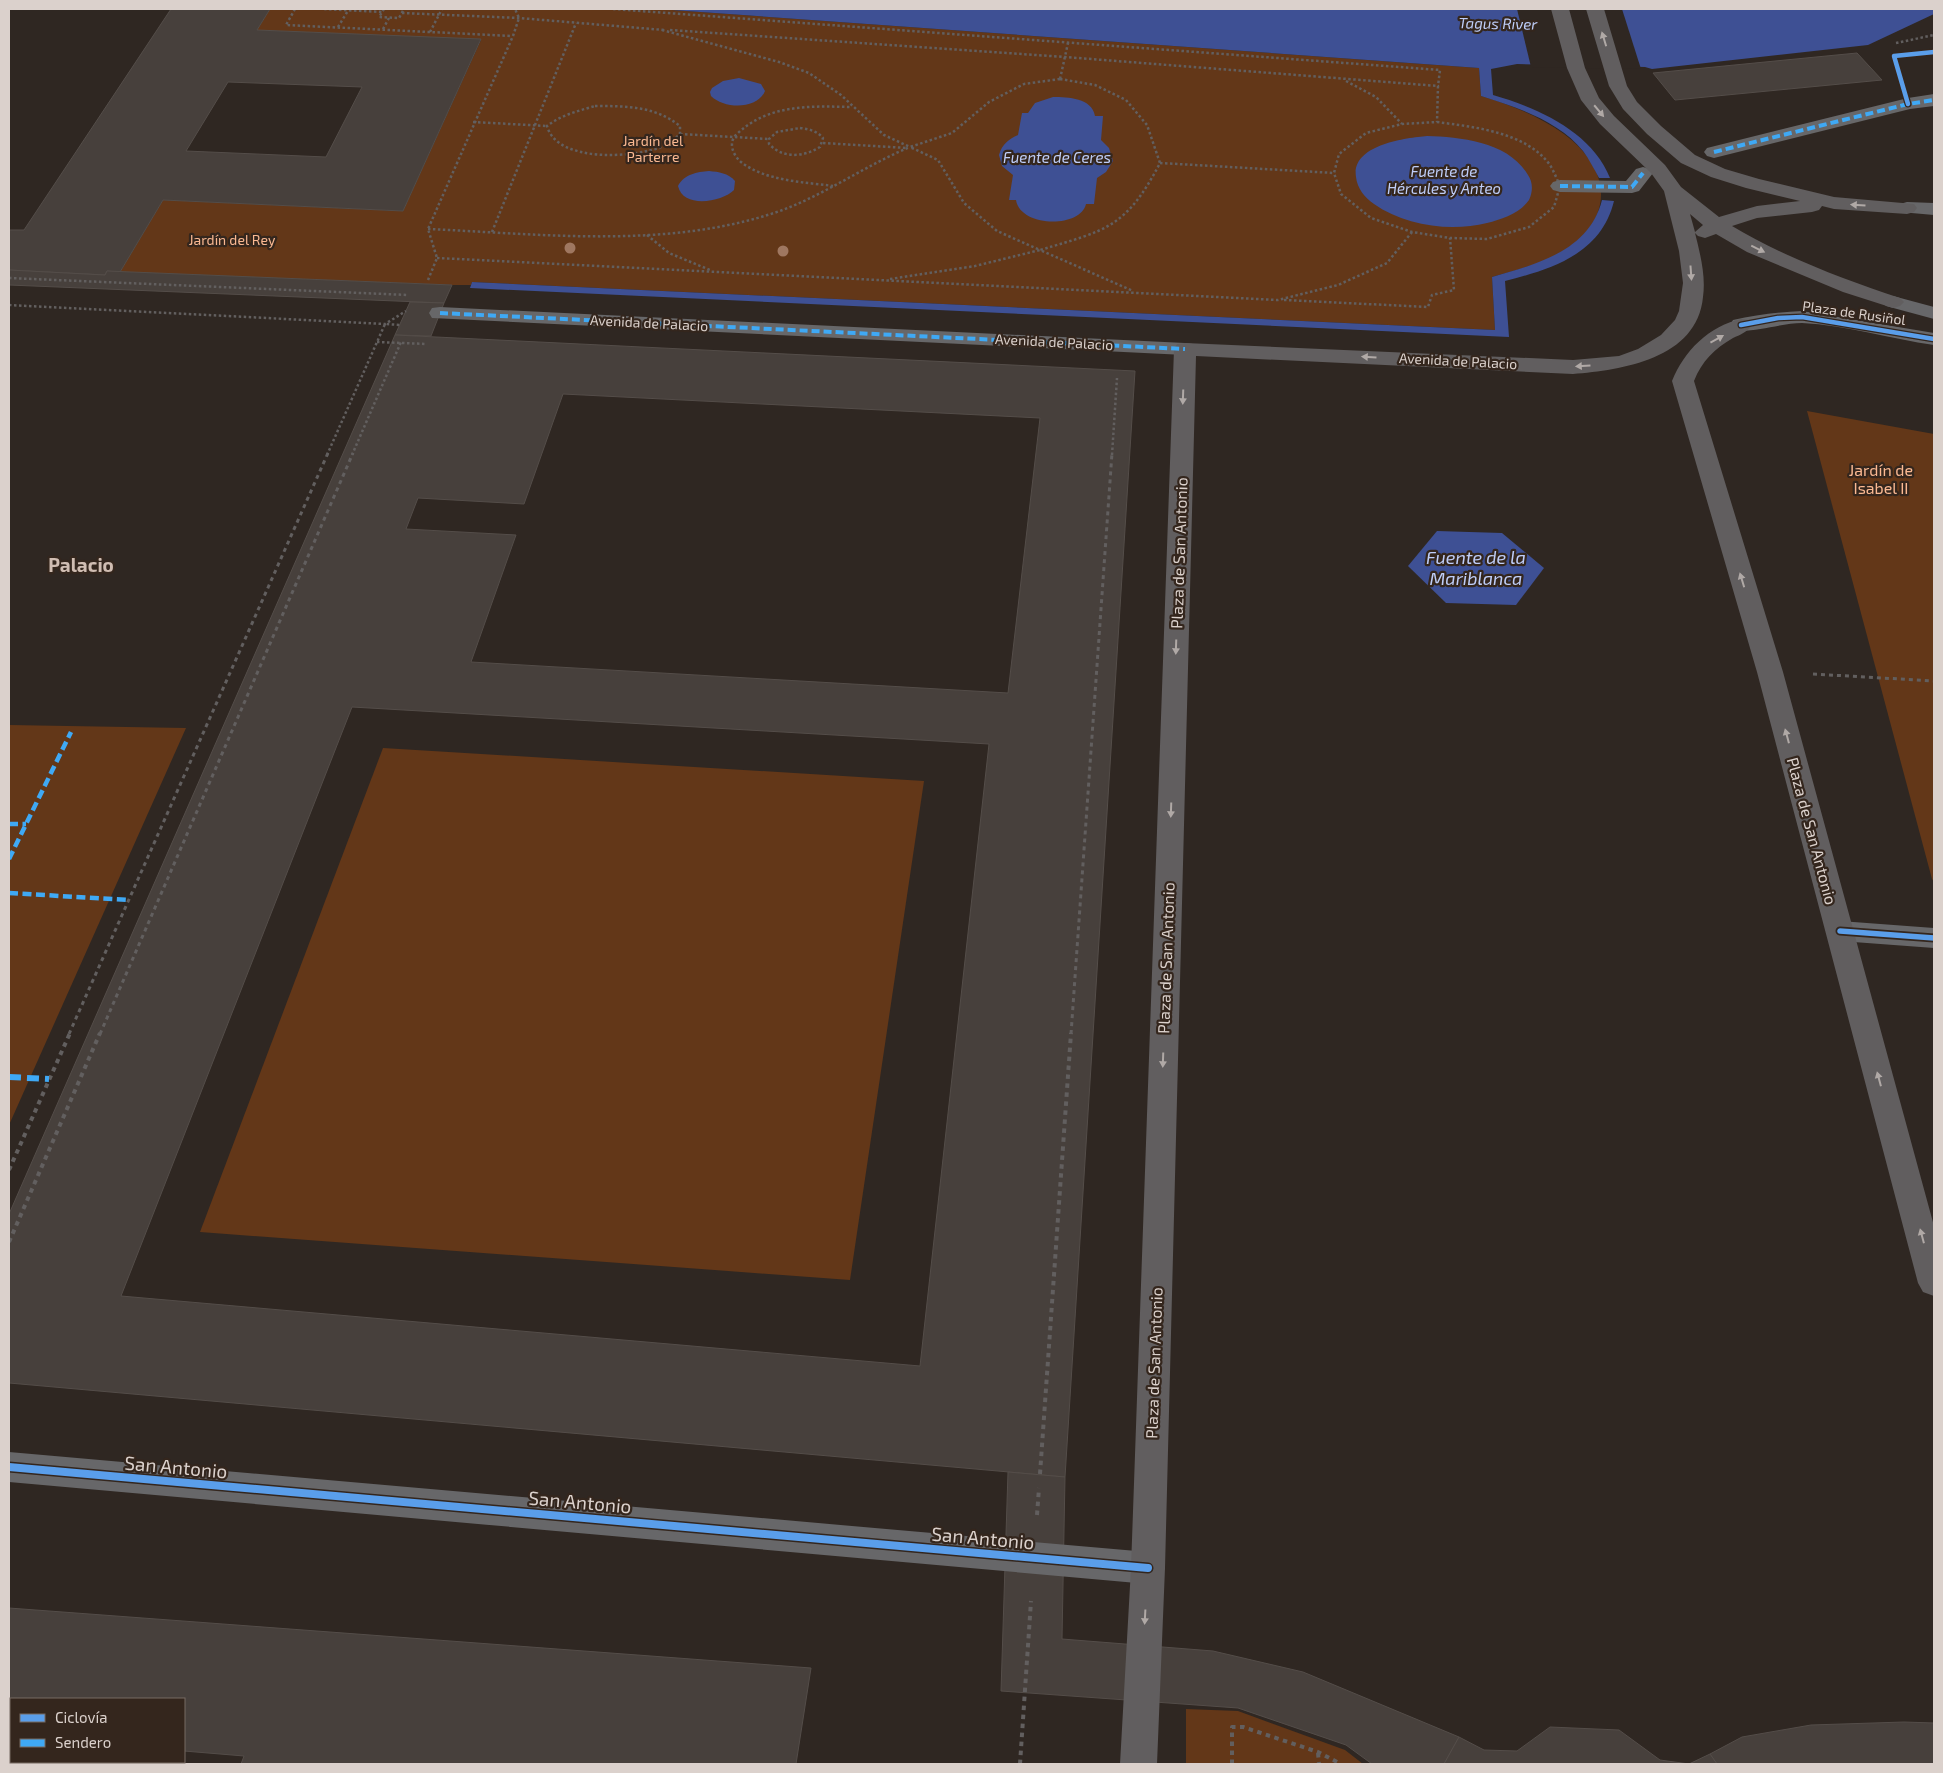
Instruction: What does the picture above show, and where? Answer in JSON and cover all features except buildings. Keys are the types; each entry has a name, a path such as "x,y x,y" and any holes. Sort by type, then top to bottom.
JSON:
{"main road":[{"name":"Plaza de Rusiñol","path":"1560,9 1576,68 1590,100 1650,171 1716,225 1754,248 1850,288 1893,302"},
{"path":"1595,9 1618,86 1630,105 1654,130 1688,159 1718,173 1753,184 1834,203 1906,208"},
{"name":"Plaza de Rusiñol","path":"1662,343 1684,323 1690,311 1692,272 1688,247 1674,191"},
{"path":"1688,247 1700,234 1716,225 1742,215 1834,203"},
{"name":"Plaza de Rusiñol","path":"1683,381 1687,367 1704,346 1741,325"},
{"name":"Avenida de Palacio","path":"1185,349 1573,367 1613,364 1635,358 1662,343"},
{"name":"Plaza de San Antonio","path":"1148,1568 1185,349"},
{"path":"1613,364 1662,368 1683,381"},
{"name":"Plaza de San Antonio","path":"1683,381 1770,672 1934,1283"},
{"path":"1138,1764 1148,1568"}],"street":[{"path":"1714,152 1908,104 1934,100"},
{"path":"1560,186 1632,186 1650,171"},
{"path":"1906,208 1934,209"},
{"name":"Plaza de Rusiñol","path":"1893,302 1934,313"},
{"name":"Avenida de Palacio","path":"440,313 1185,349"},
{"name":"Plaza de Rusiñol","path":"1741,325 1778,318 1802,317 1934,339"},
{"path":"1840,931 1934,938"},
{"name":"San Antonio","path":"9,1467 1148,1568"}],"path":[{"path":"295,9 286,24 513,36"},
{"path":"324,9 383,10 379,17 389,18 399,18 404,9"},
{"path":"338,27 349,9"},
{"path":"430,32 442,9"},
{"path":"427,282 437,258 428,229 473,122 513,36 519,18 515,9"},
{"path":"613,9 1440,70 1437,122"},
{"path":"402,13 519,18 1438,86"},
{"path":"382,29 389,18"},
{"path":"492,232 576,23"},
{"path":"662,30 779,62 809,73 841,95 884,135 908,148 938,160 964,203 997,231 1136,293"},
{"path":"1896,43 1934,35"},
{"path":"1060,79 1068,43"},
{"path":"1339,78 1355,84 1376,98 1402,124"},
{"path":"428,229 560,236 646,235 684,232 726,225 774,213 834,187 908,148 952,133 989,102 1024,84 1060,79 1095,85 1126,100 1147,124 1160,163 1147,187 1132,208 1112,226 1086,237 975,266 882,280"},
{"path":"473,122 547,126 555,119 568,113 595,106 622,106 648,109 671,117 680,126 680,134 673,142 660,148 627,155 609,155 583,153 563,146 551,138 547,126"},
{"path":"834,187 791,180 756,170 735,156 733,152 733,138 752,120 769,112 798,107 852,107"},
{"path":"1437,122 1480,128 1520,142 1548,163 1560,186 1554,207 1529,227 1487,239 1450,238 1412,232 1370,218 1341,194 1334,173 1339,154 1366,133 1402,124 1437,122"},
{"path":"680,134 769,139 777,132 800,128 815,131 823,138 823,143"},
{"path":"769,139 769,144 776,152 792,155 815,151 823,143 908,148"},
{"path":"1160,163 1334,173"},
{"path":"1278,300 1338,285 1387,262 1412,232"},
{"path":"646,235 662,250 676,258 714,272"},
{"path":"437,258 1428,307 1432,295 1454,290 1450,238"},
{"path":"9,278 411,295"},
{"path":"9,305 400,325"},
{"path":"9,1170 385,324 406,311"},
{"path":"377,342 431,344"},
{"path":"9,1242 401,342"},
{"path":"1040,1474 1118,378 1108,378"},
{"path":"1831,675 1934,681"},
{"path":"1020,1764 1029,1626"},
{"path":"1232,1764 1232,1727 1243,1727 1318,1752 1340,1764"},
{"path":"1318,1752 1319,1764"}],"green space":[{"name":"Jardín del Parterre","path":"270,9 658,9 1479,68 1481,96 1524,112 1564,134 1580,148 1592,163 1599,179 1601,195 1598,211 1591,226 1578,240 1560,253 1544,261 1492,277 1495,330 472,282 471,285 452,285 120,272 163,200 403,211 481,40 257,30"},
{"name":"Jardín de Isabel II","path":"1807,411 1934,434 1934,882 1932,879"},
{"path":"9,725 186,728 9,1125"},
{"path":"383,748 924,781 850,1280 200,1232"},
{"path":"1186,1709 1238,1711 1345,1750 1363,1764 1186,1764"}],"water":[{"name":"Tagus River","path":"658,9 1934,9 1934,14 1868,45 1652,69 1645,67 1517,64 1491,69 1493,95 1545,115 1577,135 1602,162 1610,178 1599,178 1583,151 1562,131 1536,116 1481,96 1479,68"},
{"path":"739,78 761,84 765,91 761,97 755,102 740,106 724,103 711,96 712,88 723,81"},
{"name":"Fuente de Ceres","path":"1053,97 1065,97 1084,102 1093,110 1095,116 1103,116 1101,140 1109,148 1113,161 1106,172 1097,178 1094,204 1086,204 1081,212 1073,218 1050,222 1028,216 1020,209 1016,200 1009,200 1013,175 1002,166 999,155 1006,142 1018,135 1022,113 1028,113 1035,103"},
{"name":"Fuente de Hércules y Anteo","path":"1427,136 1483,143 1509,155 1520,164 1530,178 1532,187 1529,200 1520,209 1504,218 1473,226 1444,227 1400,218 1386,212 1368,199 1360,189 1356,177 1357,166 1362,157 1370,150 1381,145"},
{"path":"709,171 723,173 732,178 735,181 734,190 721,198 703,201 695,201 681,193 678,186 687,176"},
{"path":"1602,200 1614,201 1608,219 1598,234 1586,246 1557,264 1505,281 1509,337 470,288 472,282 1495,330 1492,277 1526,267 1559,253 1586,232"},
{"name":"Fuente de la Mariblanca","path":"1437,531 1502,533 1544,568 1516,605 1446,603 1408,566"}],"pier":[{"path":"1517,9 1622,9 1641,69 1531,67"}],"marked path":[{"path":"1714,152 1908,104 1934,100"},
{"path":"1560,186 1632,187 1643,173"},
{"path":"440,313 1185,349"},
{"path":"9,859 71,732"},
{"path":"9,824 26,824"},
{"path":"9,893 129,900"},
{"path":"9,1077 49,1079"}],"cycle path":[{"path":"1908,104 1894,56 1934,52"},
{"path":"1741,325 1778,318 1802,317 1934,339"},
{"path":"1840,931 1934,938"},
{"path":"9,1467 1148,1568"}],"district":[{"name":"Palacio","path":"81,565"}],"park label":[{"name":"Jardín del Rey","path":"232,240"}]}
